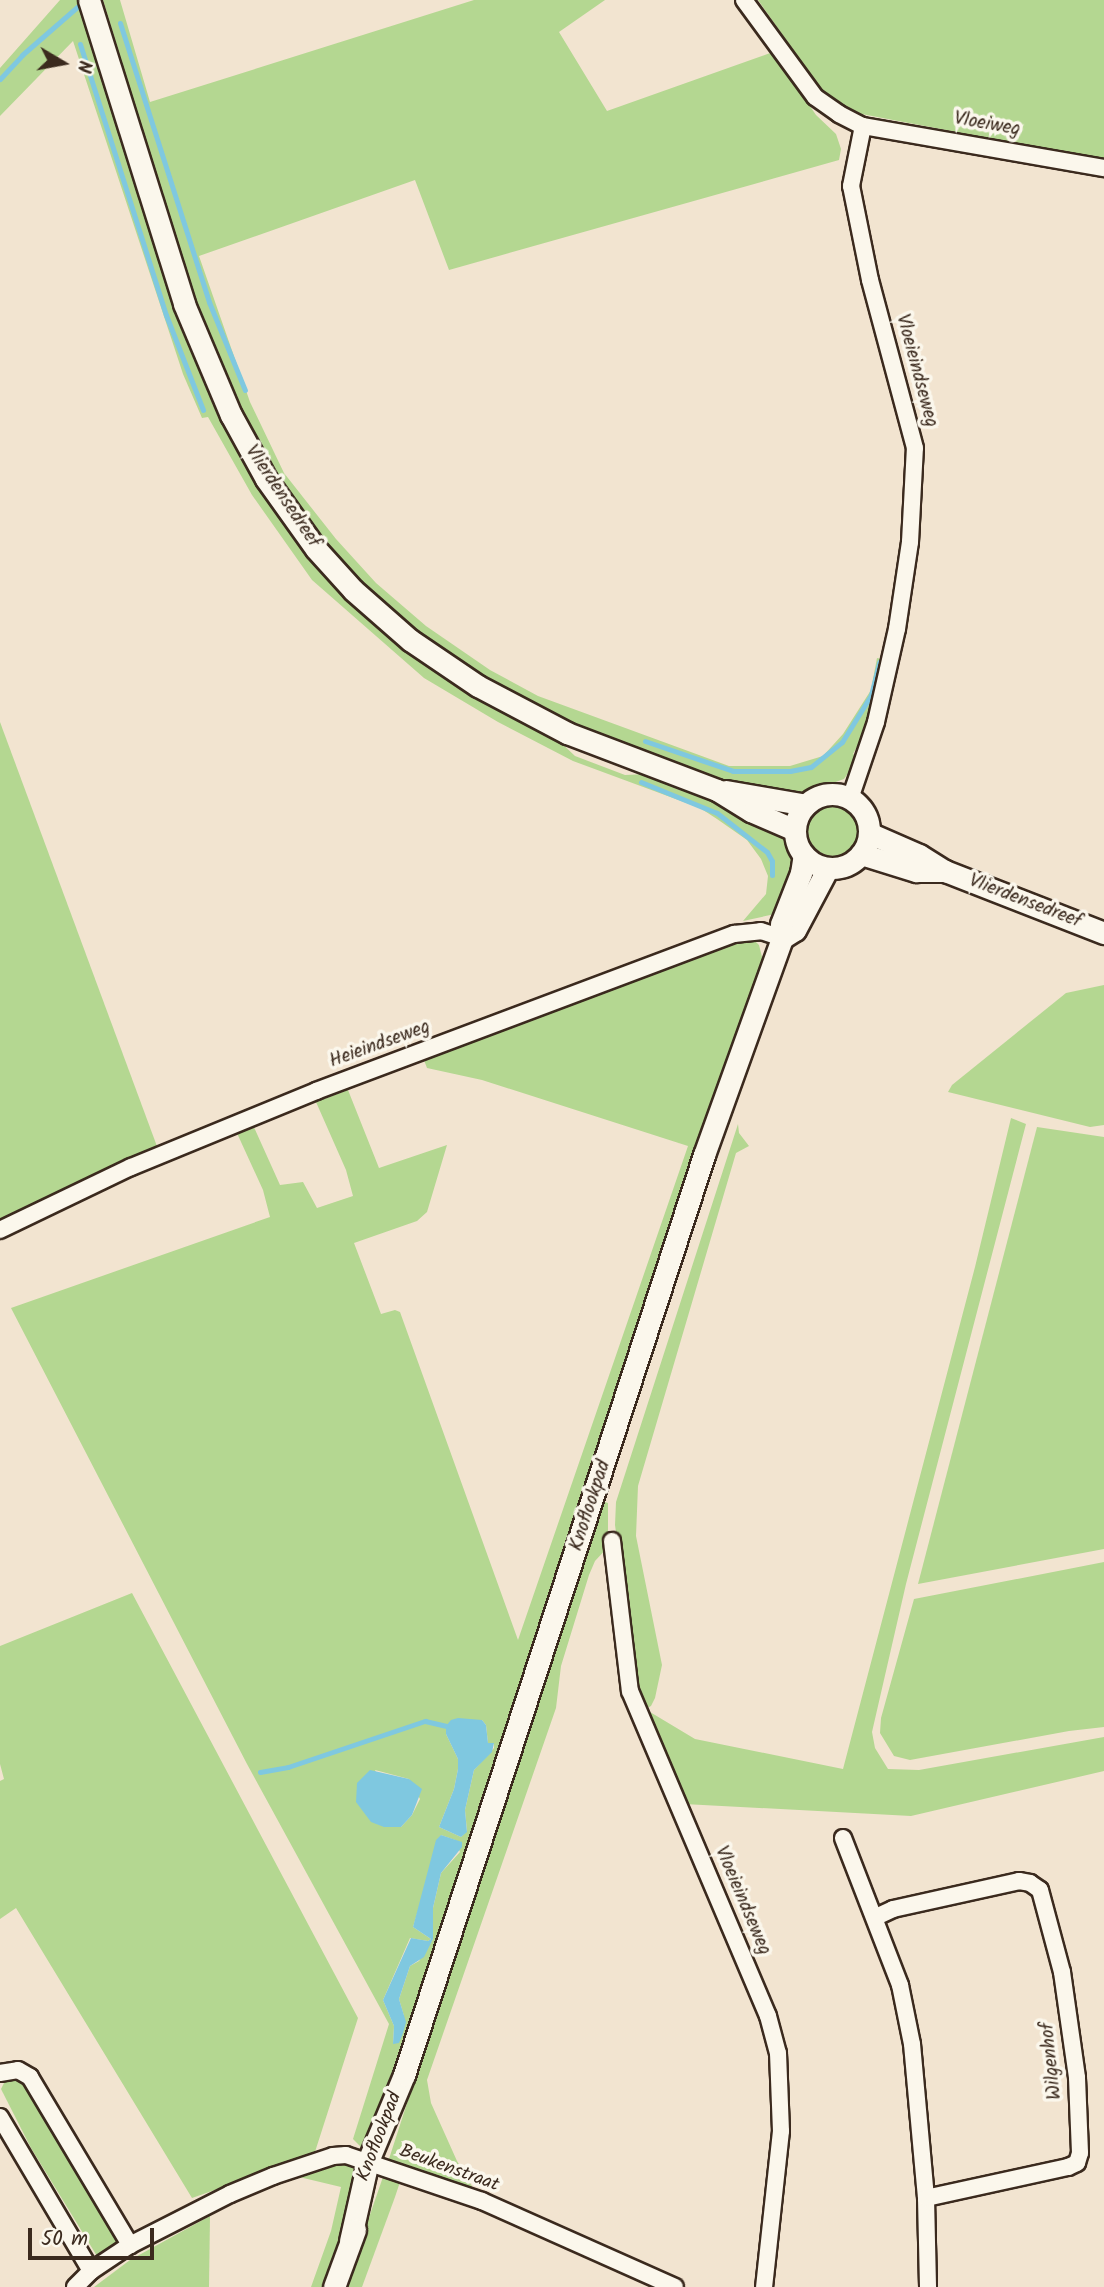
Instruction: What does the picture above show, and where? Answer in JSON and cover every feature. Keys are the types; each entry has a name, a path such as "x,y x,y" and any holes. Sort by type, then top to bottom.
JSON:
{"main road":[{"name":"Vlierdensedreef","path":"89,0 184,304 231,415 265,479 316,549 352,590 410,640 478,686 567,733 716,790 751,811 795,830"},
{"name":"Vlierdensedreef","path":"716,790 760,795 806,805"},
{"path":"826,795 850,799 864,813 869,833 861,854 840,867 828,868 811,862 804,855 795,830 800,813 806,805 826,795"},
{"name":"Vlierdensedreef","path":"869,833 919,855 945,872 1104,933"},
{"name":"Vlierdensedreef","path":"861,854 916,872 945,872"},
{"name":"Knoflookpad","path":"334,2287 350,2241 373,2194 374,2164 704,1155 782,938 781,924 802,873 804,855"},
{"name":"Knoflookpad","path":"782,938 795,930 828,868"}],"street":[{"path":"744,0 815,97 839,114 863,126"},
{"name":"Vloeiweg","path":"863,126 1104,168"},
{"name":"Vloeieindseweg","path":"850,799 876,722 897,629 910,542 915,448 870,280 851,186 863,126"},
{"name":"Heieindseweg","path":"0,1230 131,1167 316,1091 734,934 749,929 782,938"},
{"name":"Vloeieindseweg","path":"612,1541 630,1691 768,2016 778,2053 780,2131 764,2287"},
{"path":"843,1838 900,1984 912,2044 926,2198 928,2287"},
{"name":"Wilgenhof","path":"876,1917 893,1909 1019,1881 1030,1883 1040,1890 1062,1972 1077,2078 1080,2153 1077,2163 926,2198"},
{"path":"0,2073 7,2069 18,2070 30,2077 130,2245"},
{"path":"0,2117 91,2271"},
{"name":"Beukenstraat","path":"75,2287 91,2271 130,2245 273,2176 333,2156 346,2155 482,2201 676,2287"}],"green space":[{"path":"60,0 80,0 196,358 216,409 256,484 293,536 336,587 381,629 429,667 475,697 556,738 575,756 625,775 648,774 708,795 783,831 795,860 775,914 743,921 766,894 768,876 761,859 747,840 700,808 573,761 498,722 424,678 312,580 252,495 208,417 202,418 183,374 73,41 0,116 0,68"},
{"path":"103,0 120,0 150,102 474,0 605,0 559,32 607,111 773,52 816,115 836,134 841,149 839,160 449,270 415,180 199,256 250,402 284,473 336,539 376,583 426,626 490,670 538,696 729,766 790,766 823,756 843,734 871,690 877,658 887,660 875,713 853,754 857,756 853,766 844,779 793,797 708,776 585,730 528,704 430,645 362,587 302,518 243,423 197,308"},
{"path":"758,0 1104,0 1104,160 851,112 824,94"},
{"path":"0,722 158,1149 0,1223"},
{"path":"833,806 851,813 858,831 851,849 833,856 815,849 808,831 815,813"},
{"path":"750,936 759,945 763,961 710,1106 527,1674 404,2047 366,2152 353,2139 389,2024 247,1764 11,1308 270,1217 263,1190 236,1131 253,1125 280,1185 303,1182 317,1208 353,1196 346,1170 316,1102 348,1090 379,1168 447,1145 427,1212 417,1221 354,1243 381,1314 395,1310 400,1312 518,1640 688,1146 482,1080 427,1068 424,1060","holes":["482,1720 486,1725 488,1743 494,1744 494,1748 474,1770 465,1810 467,1831 461,1837 439,1827 454,1789 458,1769 458,1759 446,1734","375,1770 409,1779 420,1799 412,1815 401,1827","441,1835 455,1840 460,1852 441,1873 433,1908 433,1939 419,1961 410,1966 399,1999 404,2016 393,2044 394,2026 383,2000 410,1938 428,1941 431,1939 413,1927"]},
{"path":"1104,985 1104,1125 1090,1127 948,1092 952,1085 1066,993"},
{"path":"1011,1118 1026,1124 906,1584 872,1732 875,1748 888,1769 919,1770 1104,1737 1104,1771 911,1816 684,1804 644,1709 637,1688 615,1525 616,1502 738,1124 739,1133 749,1146 736,1153 638,1486 636,1536 662,1665 655,1698 651,1706 645,1709 695,1739 843,1769 975,1267"},
{"path":"1037,1127 1104,1137 1104,1549 918,1584"},
{"path":"602,1501 608,1503 608,1547 595,1561 589,1575 561,1666 556,1708 427,2080 431,2103 457,2161 476,2193 388,2162"},
{"path":"1104,1562 1104,1727 910,1760 894,1756 880,1733 881,1718 914,1599"},
{"path":"132,1593 358,2018 314,2155 192,2198 16,1908 0,1919 0,1781 4,1779 0,1764 0,1646"},
{"path":"22,2072 121,2245 100,2261 31,2148 1,2089 5,2081"},
{"path":"339,2163 361,2169 324,2287 311,2287 331,2231 341,2187 295,2176"},
{"path":"384,2174 401,2179 395,2197 362,2287 345,2287"},
{"path":"210,2216 209,2287 94,2287 130,2260"}],"water":[{"path":"451,1720 482,1720 486,1725 488,1743 494,1743 492,1752 474,1770 465,1810 467,1832 461,1837 439,1827 454,1789 458,1769 458,1759 446,1734 446,1726"},
{"path":"370,1770 409,1779 422,1789 412,1815 401,1827 384,1827 371,1822 356,1802 357,1783"},
{"path":"441,1835 462,1842 462,1847 441,1873 433,1908 433,1939 424,1957 410,1966 399,1999 406,2022 399,2043 393,2044 394,2026 383,2000 411,1938 428,1941 431,1939 413,1927 436,1840"}],"waterway":[{"path":"0,79 22,55 85,0"},
{"path":"120,23 209,302 245,390"},
{"path":"80,44 166,315 203,410"},
{"path":"645,741 733,771 790,771 811,767 842,742 871,695 879,662"},
{"path":"641,782 717,813 767,852 772,861 772,875"},
{"path":"260,1772 288,1767 425,1721 446,1726"}]}
